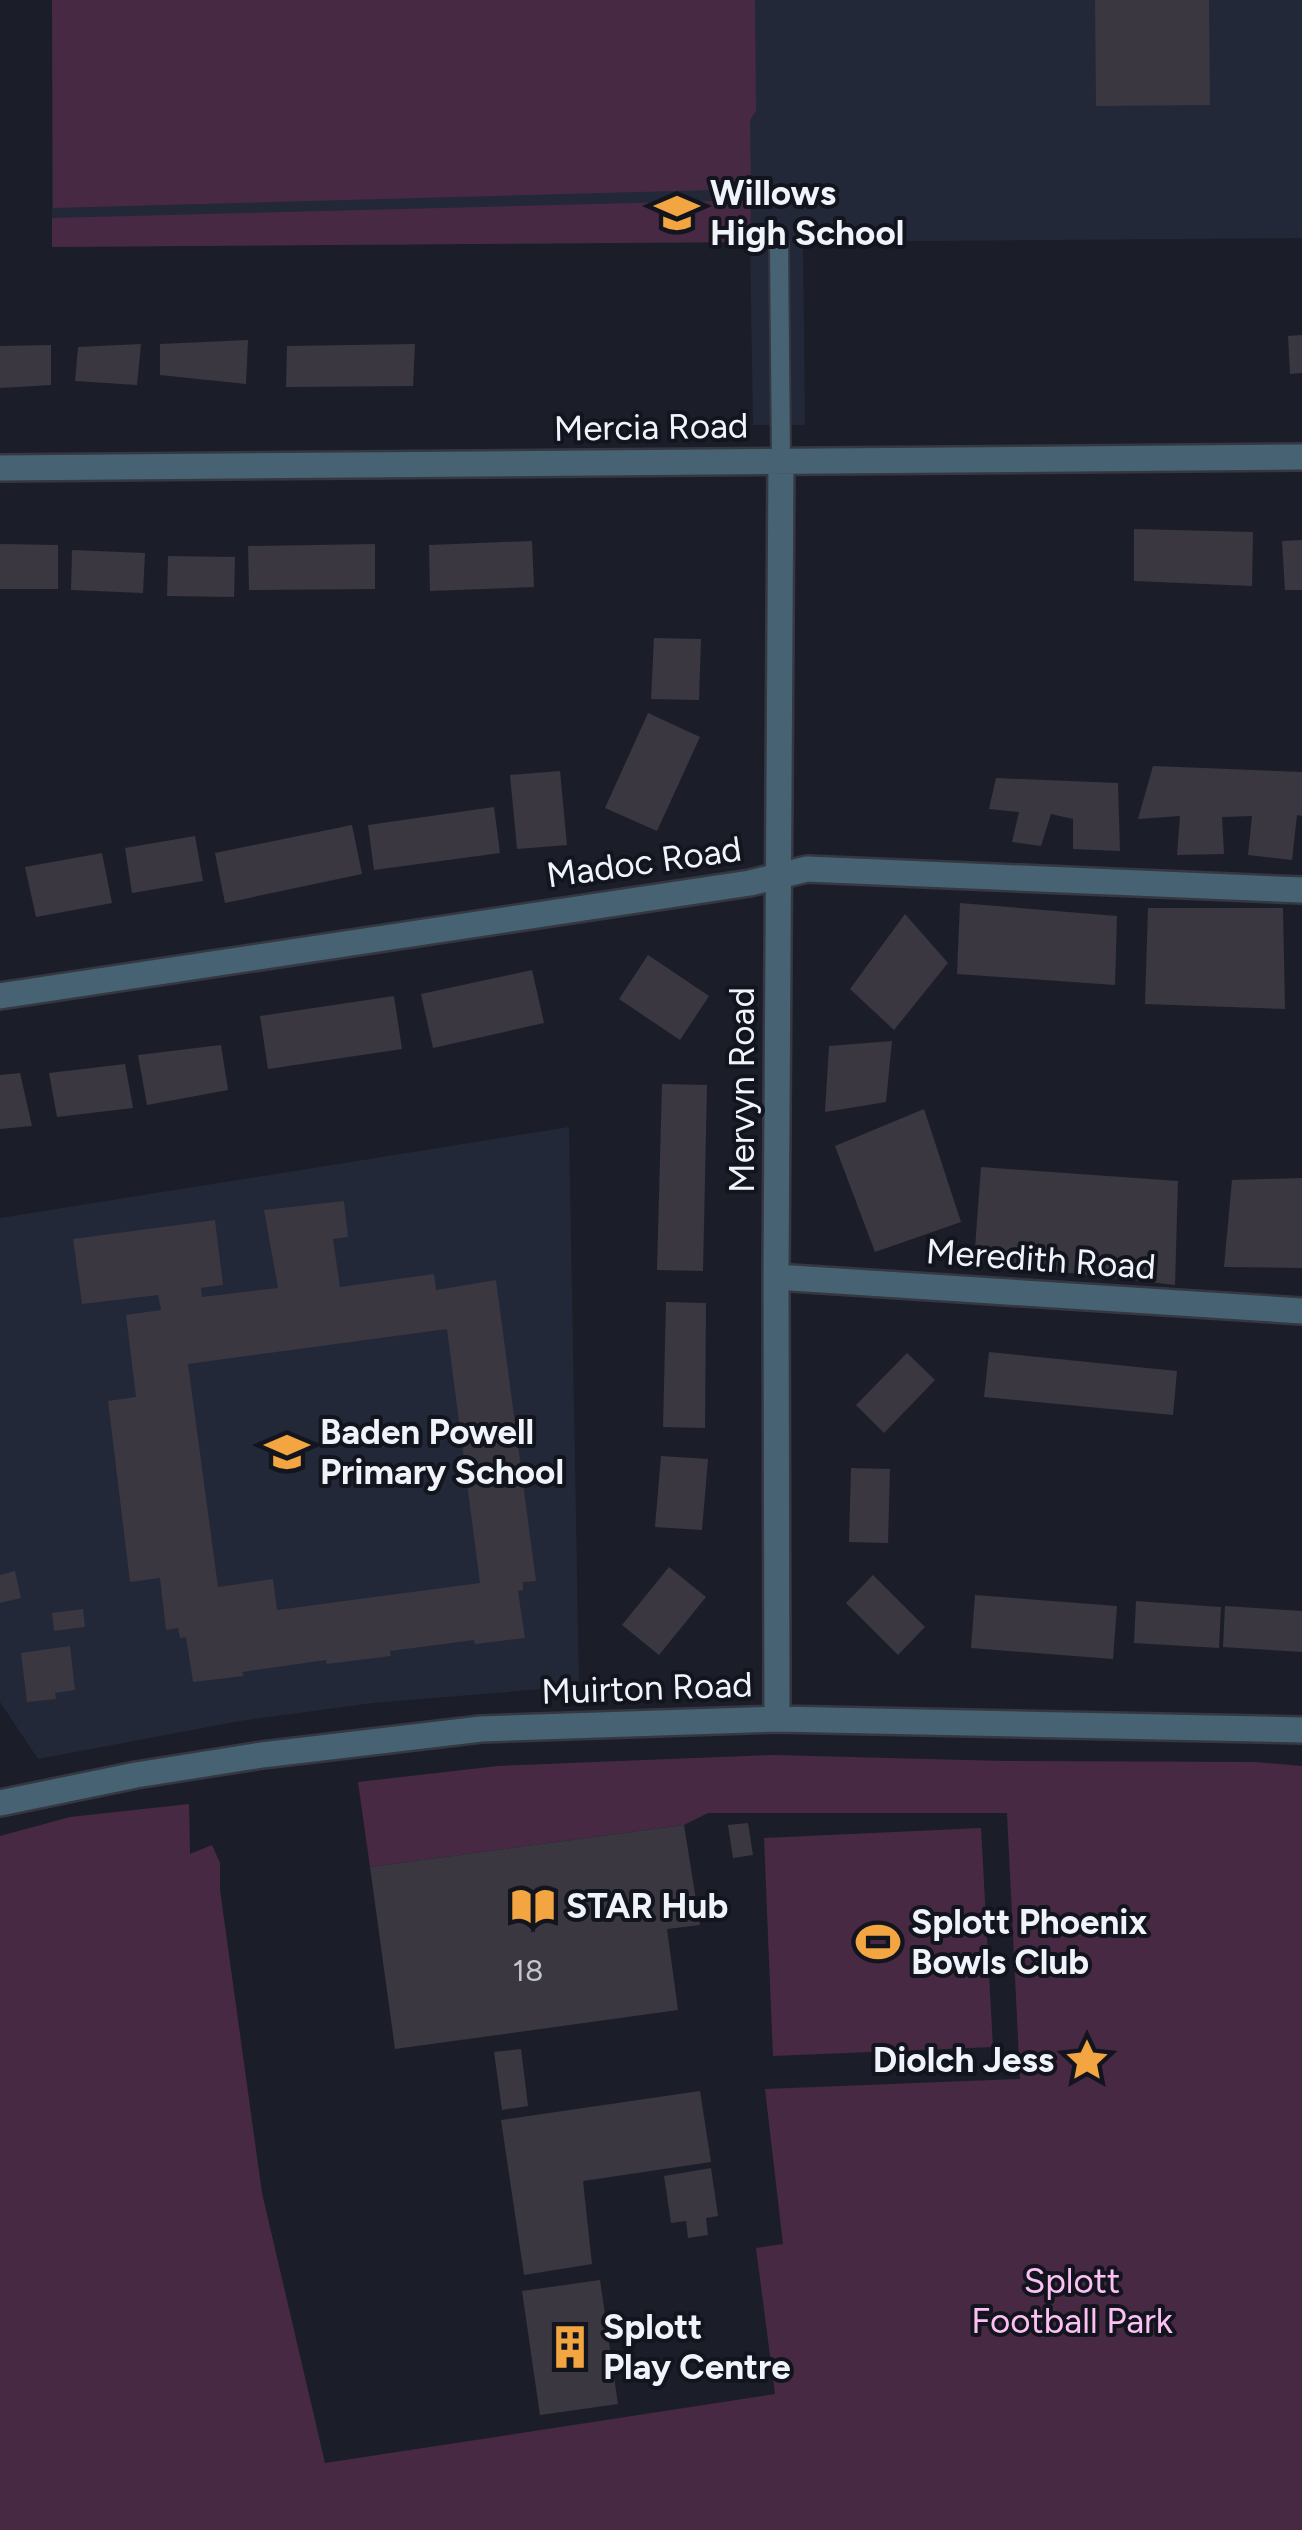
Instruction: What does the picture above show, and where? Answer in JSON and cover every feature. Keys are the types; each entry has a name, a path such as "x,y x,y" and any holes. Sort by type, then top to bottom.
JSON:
{"street":[{"name":"Mercia Road","path":"0,468 1302,457"},
{"name":"Mervyn Road","path":"777,1718 781,461"},
{"name":"Madoc Road","path":"0,996 778,877 807,868 1302,890"},
{"name":"Meredith Road","path":"776,1277 1302,1311"},
{"name":"Muirton Road","path":"0,1803 150,1772 365,1740 482,1729 777,1718 1302,1730"}],"lane":[{"path":"779,243 781,461"}],"shaded area":[{"name":"Willows High School","path":"52,0 1302,0 1302,238 803,242 805,425 753,425 750,242 52,247"},
{"name":"Baden Powell Primary School","path":"569,1127 579,1686 373,1703 240,1721 38,1759 0,1702 0,1218"}],"green space":[{"path":"52,0 755,0 756,111 750,120 751,189 53,208"},
{"path":"751,200 750,242 52,247 52,218"},
{"name":"Splott Football Park","path":"773,1755 1254,1762 1302,1766 1302,2530 0,2530 0,1836 70,1817 189,1804 190,1854 212,1845 220,1863 220,1890 262,2193 325,2463 775,2394 756,2248 783,2244 765,2089 1020,2079 1007,1813 708,1813 684,1825 370,1867 358,1782 498,1766"},
{"name":"Splott Phoenix Bowls Club","path":"981,1828 993,2047 773,2056 764,1838"}],"building":[{"path":"1095,0 1209,0 1210,105 1096,106"},
{"path":"1302,335 1302,373 1290,374 1288,336"},
{"path":"248,340 246,384 160,375 160,344"},
{"path":"141,344 137,385 75,381 78,347"},
{"path":"415,344 413,386 286,387 287,346"},
{"path":"51,345 51,385 0,388 0,346"},
{"path":"1134,529 1253,532 1252,586 1134,581"},
{"path":"1302,540 1302,590 1285,590 1282,541"},
{"path":"532,541 534,587 430,591 429,545"},
{"path":"0,544 58,545 58,589 0,589"},
{"path":"375,544 375,589 249,590 248,546"},
{"path":"72,550 145,553 143,593 71,590"},
{"path":"168,556 235,557 234,597 167,596"},
{"path":"654,638 701,639 699,700 651,699"},
{"path":"648,713 700,737 657,831 605,808"},
{"path":"1153,766 1302,772 1302,816 1297,815 1292,860 1248,855 1252,816 1222,817 1224,854 1177,855 1180,816 1138,819"},
{"path":"560,771 567,845 517,849 510,775"},
{"path":"996,778 1118,783 1120,851 1073,849 1073,819 1051,814 1041,846 1012,842 1019,812 989,809"},
{"path":"494,807 500,853 374,870 368,825"},
{"path":"352,825 362,874 225,903 215,853"},
{"path":"195,836 203,881 132,893 125,848"},
{"path":"102,853 112,903 36,917 25,867"},
{"path":"960,903 1117,916 1115,985 957,974"},
{"path":"1148,908 1283,908 1285,1009 1145,1004"},
{"path":"905,914 948,963 894,1030 850,989"},
{"path":"648,955 709,996 680,1040 619,999"},
{"path":"532,970 544,1023 433,1048 421,994"},
{"path":"394,996 402,1049 268,1069 260,1016"},
{"path":"892,1041 886,1102 825,1112 829,1046"},
{"path":"221,1045 228,1090 147,1105 138,1055"},
{"path":"125,1064 133,1108 57,1117 49,1073"},
{"path":"20,1073 32,1126 0,1129 0,1075"},
{"path":"662,1084 707,1085 703,1271 657,1270"},
{"path":"924,1109 961,1222 875,1252 835,1146"},
{"path":"981,1167 1178,1181 1175,1285 974,1262"},
{"path":"1302,1178 1302,1268 1224,1267 1232,1180"},
{"path":"344,1201 348,1237 333,1239 340,1287 434,1274 436,1290 496,1280 536,1581 523,1582 523,1590 518,1591 525,1638 390,1651 391,1656 327,1664 326,1660 193,1682 186,1637 180,1638 178,1628 166,1630 160,1578 130,1582 108,1401 136,1397 126,1315 161,1310 158,1295 82,1304 73,1239 215,1220 223,1285 201,1288 202,1297 278,1288 264,1210","holes":["447,1329 480,1583 277,1610 273,1579 218,1587 188,1364"]},
{"path":"666,1302 706,1303 705,1428 663,1427"},
{"path":"989,1352 1177,1371 1173,1415 984,1397"},
{"path":"907,1353 935,1380 884,1433 856,1405"},
{"path":"661,1456 708,1459 702,1530 655,1527"},
{"path":"851,1468 890,1469 888,1543 849,1542"},
{"path":"669,1567 706,1597 659,1655 622,1625"},
{"path":"15,1571 21,1598 0,1603 0,1575"},
{"path":"873,1575 925,1627 898,1655 846,1603"},
{"path":"975,1595 1117,1606 1113,1659 971,1648"},
{"path":"1136,1601 1221,1607 1219,1648 1134,1643"},
{"path":"1225,1606 1302,1611 1302,1652 1223,1647"},
{"path":"83,1609 85,1627 54,1631 52,1613"},
{"path":"70,1646 75,1690 55,1693 56,1699 27,1702 21,1653"},
{"path":"748,1823 753,1855 733,1858 728,1825"},
{"path":"684,1825 700,1925 667,1929 678,2010 395,2049 370,1867"},
{"path":"521,2049 528,2106 502,2110 494,2052"},
{"path":"700,2091 711,2162 583,2181 592,2264 524,2275 501,2120"},
{"path":"711,2168 718,2216 706,2218 708,2235 688,2238 686,2221 671,2223 664,2176"},
{"name":"Splott Play Centre","path":"600,2280 618,2404 540,2415 522,2291"}],"place":[{"name":"Willows High School","path":"677,213"},
{"name":"Baden Powell Primary School","path":"287,1452"},
{"name":"STAR Hub","path":"533,1906"},
{"name":"Splott Phoenix Bowls Club","path":"878,1942"},
{"name":"Diolch Jess","path":"1087,2060"},
{"name":"Splott Play Centre","path":"570,2347"}]}
